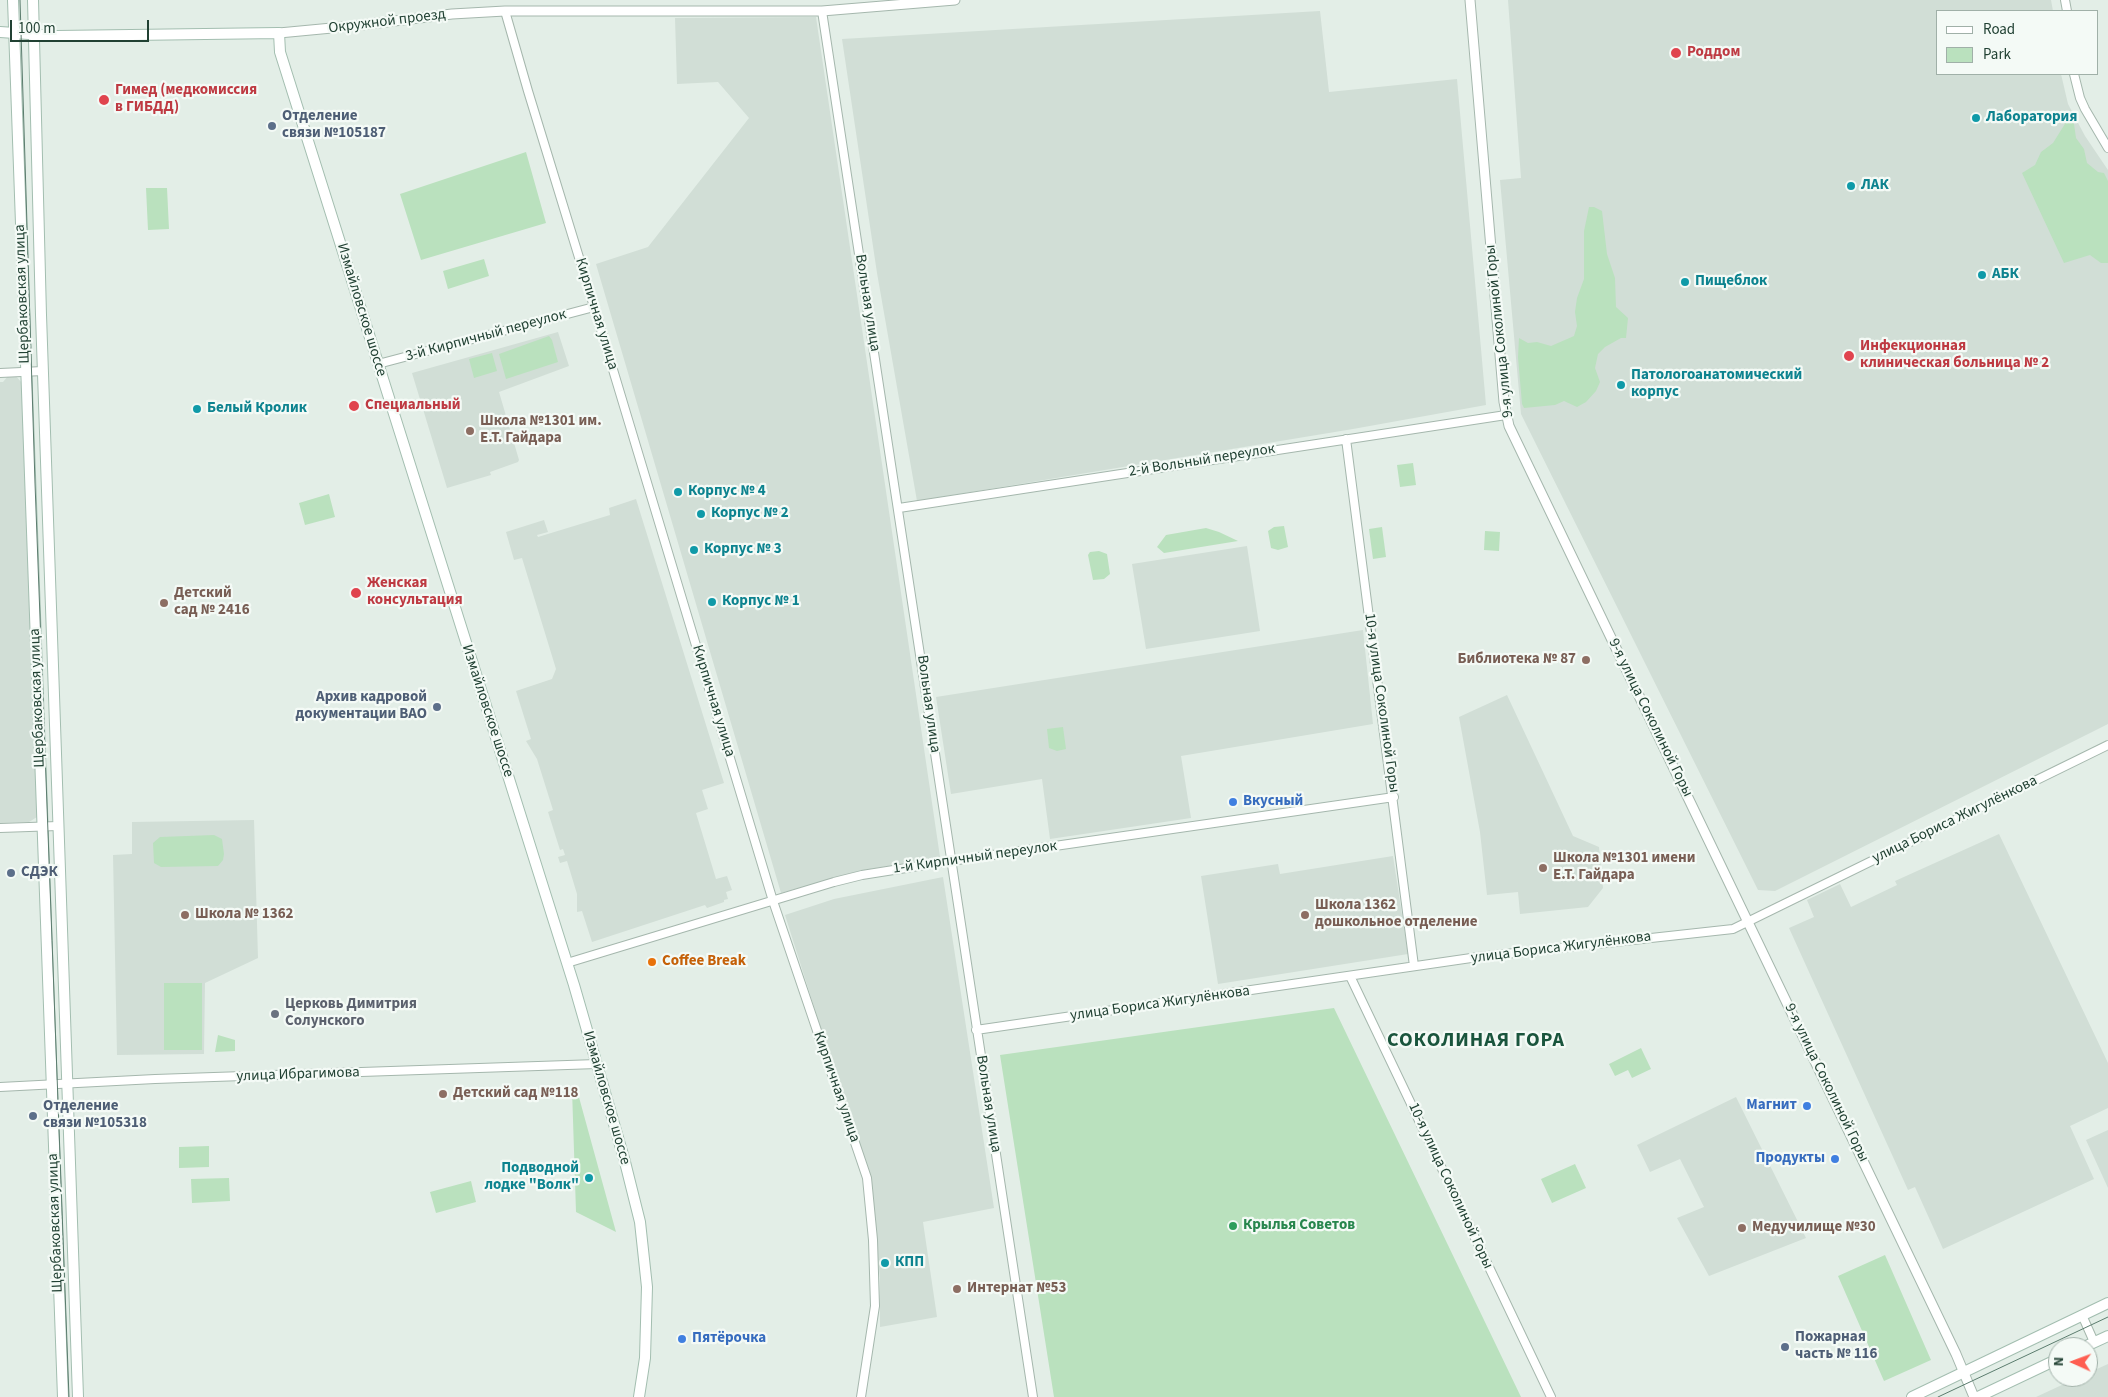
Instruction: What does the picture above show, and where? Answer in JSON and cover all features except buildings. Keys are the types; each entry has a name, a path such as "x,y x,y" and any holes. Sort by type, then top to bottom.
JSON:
{"main road":[{"name":"Щербаковская улица","path":"12,0 63,1397"},
{"name":"Щербаковская улица","path":"33,0 43,371 78,1397"},
{"name":"Окружной проезд","path":"0,32 34,36 278,33"},
{"name":"Измайловское шоссе","path":"278,33 280,52 567,963 637,1206 647,1287 645,1358 639,1397"},
{"path":"1912,1397 2108,1303"},
{"path":"1978,1397 2048,1364"}],"street":[{"name":"Окружной проезд","path":"278,33 452,14 505,11 822,11 955,0"},
{"name":"9-я улица Соколиной Горы","path":"1470,0 1506,415 1527,465 1748,921 1974,1397"},
{"name":"Кирпичная улица","path":"505,11 522,74 774,901 867,1178 873,1240 875,1306 861,1397"},
{"name":"Вольная улица","path":"822,11 1033,1397"},
{"path":"2074,75 2084,109 2108,148"},
{"name":"3-й Кирпичный переулок","path":"378,364 594,307"},
{"path":"0,373 43,371"},
{"name":"2-й Вольный переулок","path":"899,508 1506,415"},
{"name":"10-я улица Соколиной Горы","path":"1346,439 1394,797 1414,966"},
{"name":"улица Бориса Жигулёнкова","path":"976,1030 1414,966 1733,929 2108,745"},
{"name":"1-й Кирпичный переулок","path":"567,963 862,875 1394,797"},
{"path":"0,828 58,826"},
{"name":"10-я улица Соколиной Горы","path":"1350,976 1551,1397"},
{"name":"улица Ибрагимова","path":"0,1087 597,1064"},
{"path":"2082,1315 2087,1337"}],"shaded area":[{"name":"Инфекционная клиническая больница № 2","path":"1508,0 2051,0 2053,10 1936,10 1936,75 2061,75 2068,104 2085,136 2108,170 2108,724 1775,891 1758,890 1521,414 1500,180 1521,178"},
{"path":"1320,11 1329,92 1457,79 1486,405 1353,429 917,501 877,273 842,39"},
{"path":"816,17 940,857 859,871 781,893 596,264 648,247 749,118 718,82 677,84 675,18"},
{"name":"Школа №1301 им. Е.Т. Гайдара","path":"558,332 569,366 499,392 518,462 490,472 491,475 447,488 412,373"},
{"path":"15,375 22,383 37,817 29,822 0,823 0,382 3,382 8,376"},
{"path":"636,499 724,783 702,790 708,809 696,813 716,879 727,876 732,890 726,892 728,899 724,900 724,902 707,908 705,905 592,942 582,911 577,912 577,894 567,861 560,863 558,857 565,855 563,849 560,850 548,812 553,810 537,759 526,741 531,739 516,691 552,679 556,669 522,558 514,560 506,532 544,520 548,532 537,535 538,537 610,515 609,508"},
{"path":"1247,546 1260,631 1146,649 1132,564"},
{"path":"1363,630 1373,724 1181,756 1191,818 1050,839 1042,779 951,794 936,697"},
{"path":"1507,695 1573,836 1599,847 1603,888 1588,907 1520,914 1518,892 1487,895 1480,832 1459,717"},
{"name":"Школа № 1362","path":"254,820 258,958 205,983 204,1054 117,1055 113,855 132,854 132,822"},
{"path":"1999,834 2108,1063 2108,1108 2070,1126 2094,1179 1943,1249 1915,1187 1908,1190 1789,928 1814,917 1807,900 1840,884 1851,907 1897,885 1895,881"},
{"name":"Школа 1362 дошкольное отделение","path":"1393,856 1408,954 1218,984 1201,876 1278,864 1280,874"},
{"path":"943,877 994,1208 923,1222 937,1317 880,1327 880,1278 868,1178 785,915 834,899"},
{"path":"1736,1097 1806,1238 1709,1276 1677,1218 1704,1207 1680,1159 1650,1172 1637,1145"},
{"path":"2108,1130 2108,1188 2086,1140"},
{"path":"2108,1364 2108,1397 2036,1397 2058,1387 2098,1387 2098,1368"}],"green space":[{"path":"2068,119 2074,124 2076,138 2084,149 2087,163 2098,172 2104,173 2108,181 2108,263 2101,263 2090,255 2064,263 2022,173 2035,165 2041,152 2053,143"},
{"path":"526,152 546,223 421,260 400,194"},
{"path":"146,188 167,188 169,229 148,230"},
{"path":"1589,207 1602,211 1607,254 1615,278 1616,307 1628,318 1626,338 1621,338 1605,347 1598,354 1595,368 1600,382 1596,391 1586,402 1577,407 1564,401 1555,405 1524,408 1522,404 1518,357 1519,338 1528,343 1537,342 1551,346 1574,336 1577,326 1575,312 1577,298 1584,279 1584,231"},
{"path":"484,259 489,276 448,289 443,271"},
{"path":"549,336 552,340 558,362 506,379 499,354"},
{"path":"492,353 497,371 474,378 469,359"},
{"path":"1413,463 1416,485 1400,487 1397,465"},
{"path":"329,494 335,517 305,525 299,503"},
{"path":"1284,526 1288,547 1278,550 1271,548 1268,531 1274,527"},
{"path":"1382,527 1386,557 1373,559 1369,529"},
{"path":"1206,528 1238,541 1164,553 1157,547 1166,535"},
{"path":"1485,531 1500,532 1499,551 1484,550"},
{"path":"1099,551 1107,554 1110,574 1104,579 1093,580 1088,555 1090,552"},
{"path":"1063,727 1066,749 1057,751 1049,748 1047,729"},
{"path":"214,835 222,839 224,854 223,860 218,866 161,867 154,863 153,843 160,837"},
{"path":"164,983 202,983 202,1050 164,1050"},
{"name":"Крылья Советов","path":"1334,1008 1521,1397 1054,1397 1000,1055"},
{"path":"218,1035 235,1040 235,1051 215,1052"},
{"path":"1641,1048 1651,1069 1632,1078 1628,1070 1615,1076 1609,1064"},
{"path":"572,1089 577,1090 616,1232 576,1212"},
{"path":"209,1146 209,1167 179,1168 179,1147"},
{"path":"1575,1164 1586,1188 1552,1203 1541,1179"},
{"path":"229,1178 230,1201 192,1203 191,1179"},
{"path":"471,1181 476,1202 436,1213 430,1192"},
{"path":"1885,1255 1931,1360 1884,1381 1838,1276"}],"tram line":[{"path":"20,0 35,483 69,1397"},
{"path":"1938,1397 2108,1317"}],"place":[{"name":"Роддом","path":"1676,53"},
{"name":"Гимед (медкомиссия в ГИБДД)","path":"104,100"},
{"name":"Лаборатория","path":"1976,118"},
{"name":"Отделение связи №105187","path":"272,126"},
{"name":"ЛАК","path":"1851,186"},
{"name":"АБК","path":"1982,275"},
{"name":"Пищеблок","path":"1685,282"},
{"name":"Инфекционная клиническая больница № 2","path":"1849,356"},
{"name":"Патологоанатомический корпус","path":"1621,385"},
{"name":"Специальный","path":"354,406"},
{"name":"Белый Кролик","path":"197,409"},
{"name":"Школа №1301 им. Е.Т. Гайдара","path":"470,431"},
{"name":"Корпус № 4","path":"678,492"},
{"name":"Корпус № 2","path":"701,514"},
{"name":"Корпус № 3","path":"694,550"},
{"name":"Женская консультация","path":"356,593"},
{"name":"Корпус № 1","path":"712,602"},
{"name":"Детский сад № 2416","path":"164,603"},
{"name":"Библиотека № 87","path":"1586,660"},
{"name":"Архив кадровой документации ВАО","path":"437,707"},
{"name":"Вкусный","path":"1233,802"},
{"name":"Школа №1301 имени Е.Т. Гайдара","path":"1543,868"},
{"name":"СДЭК","path":"11,873"},
{"name":"Школа № 1362","path":"185,915"},
{"name":"Школа 1362 дошкольное отделение","path":"1305,915"},
{"name":"Coffee Break","path":"652,962"},
{"name":"Церковь Димитрия Солунского","path":"275,1014"},
{"name":"Детский сад №118","path":"443,1094"},
{"name":"Магнит","path":"1807,1106"},
{"name":"Отделение связи №105318","path":"33,1116"},
{"name":"Продукты","path":"1835,1159"},
{"name":"Подводной лодке \"Волк\"","path":"589,1178"},
{"name":"Крылья Советов","path":"1233,1226"},
{"name":"Медучилище №30","path":"1742,1228"},
{"name":"КПП","path":"885,1263"},
{"name":"Интернат №53","path":"957,1289"},
{"name":"Пятёрочка","path":"682,1339"},
{"name":"Пожарная часть № 116","path":"1785,1347"}],"district":[{"name":"СОКОЛИНАЯ ГОРА","path":"1476,1042"}]}
